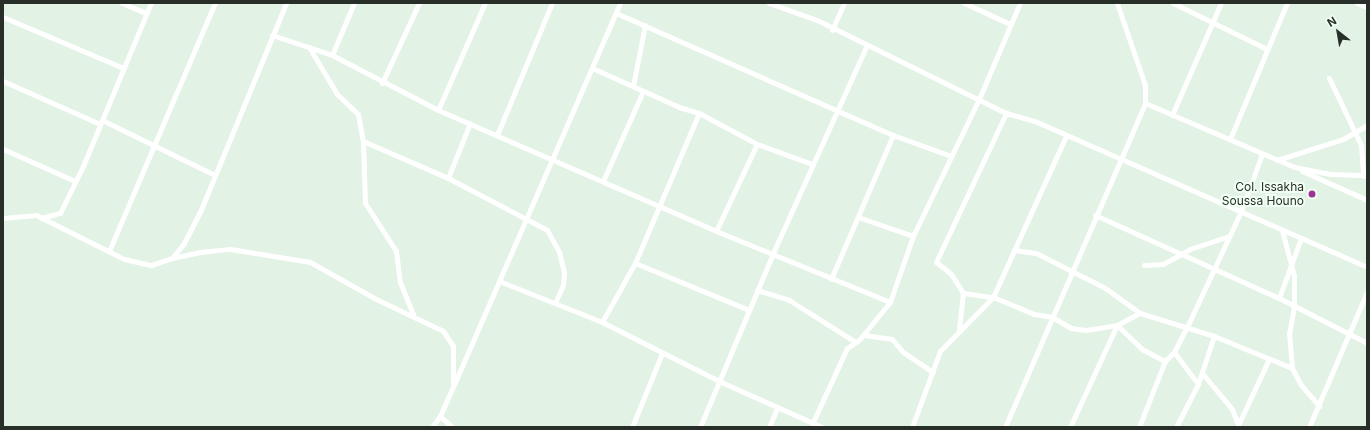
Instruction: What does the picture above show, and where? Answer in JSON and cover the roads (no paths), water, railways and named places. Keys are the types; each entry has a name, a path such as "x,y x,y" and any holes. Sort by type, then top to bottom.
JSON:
{"street":[{"path":"122,3 146,13"},
{"path":"42,218 60,213 76,181 151,3"},
{"path":"109,251 155,148 215,3"},
{"path":"172,258 187,237 215,175 286,3"},
{"path":"332,55 354,3"},
{"path":"382,82 419,3"},
{"path":"438,110 485,3"},
{"path":"497,135 552,3"},
{"path":"432,427 440,416 451,392 620,3"},
{"path":"770,3 817,20 832,30 866,47 1006,113 1037,122 1367,267"},
{"path":"832,30 844,3"},
{"path":"964,3 1010,24"},
{"path":"813,422 847,348 854,341 864,335 890,302 913,236 979,99 1020,3"},
{"path":"1005,427 1052,317 1074,272 1095,215 1144,103 1145,85 1116,3"},
{"path":"1174,3 1267,49"},
{"path":"1172,115 1221,3"},
{"path":"1230,139 1287,3"},
{"path":"1357,3 1367,7"},
{"path":"616,13 839,111 893,134 951,156"},
{"path":"3,17 123,68"},
{"path":"633,86 645,25"},
{"path":"272,35 332,55 438,110 660,205 716,231 890,302"},
{"path":"309,47 338,94 358,114 363,141 365,203 396,251 400,282 413,315"},
{"path":"700,427 773,253 812,164 839,111 866,47"},
{"path":"592,68 643,91 699,113 757,144 812,164"},
{"path":"1294,168 1331,174 1365,176 1360,145 1356,132 1329,78"},
{"path":"3,81 101,122 215,175"},
{"path":"603,181 643,91"},
{"path":"1144,103 1230,139 1367,200"},
{"path":"602,322 635,263 699,113"},
{"path":"958,331 963,294 951,274 936,262 1006,113"},
{"path":"448,178 470,123"},
{"path":"1277,160 1343,139 1367,125"},
{"path":"831,279 893,134"},
{"path":"912,427 940,351 993,296 1066,136"},
{"path":"363,141 448,178 527,217 547,230 559,252 564,272 563,285 555,303"},
{"path":"716,231 757,144"},
{"path":"3,149 76,181"},
{"path":"1139,427 1165,361 1174,352 1187,327 1241,211 1262,154"},
{"path":"3,218 36,215 124,259 151,264 200,252 230,249 294,258 310,262 376,299 413,315 443,331 452,346 454,375 451,392"},
{"path":"1095,215 1279,298 1367,343"},
{"path":"858,217 913,236"},
{"path":"1282,230 1294,276 1294,306 1289,333 1292,368 1300,385 1318,406"},
{"path":"1144,265 1163,264 1182,254 1229,236"},
{"path":"1279,298 1301,238"},
{"path":"1014,250 1036,253 1105,288 1140,313 1214,336 1292,368"},
{"path":"635,263 749,310"},
{"path":"499,281 602,322 719,381 822,427"},
{"path":"757,290 789,300 854,341"},
{"path":"1309,427 1367,292"},
{"path":"963,294 993,296 1034,314 1052,317 1071,328 1086,330 1117,325 1140,313"},
{"path":"1117,325 1142,349 1165,361"},
{"path":"1070,427 1117,325"},
{"path":"864,335 892,339 903,352 932,372"},
{"path":"1176,427 1198,384 1214,336"},
{"path":"1174,352 1198,384"},
{"path":"632,427 662,353"},
{"path":"1239,425 1269,359"},
{"path":"1202,373 1232,409 1239,425"},
{"path":"769,427 777,408"},
{"path":"440,416 452,427"}],"place":[{"name":"Col. Issakha Soussa Houno","path":"1312,194"}]}
